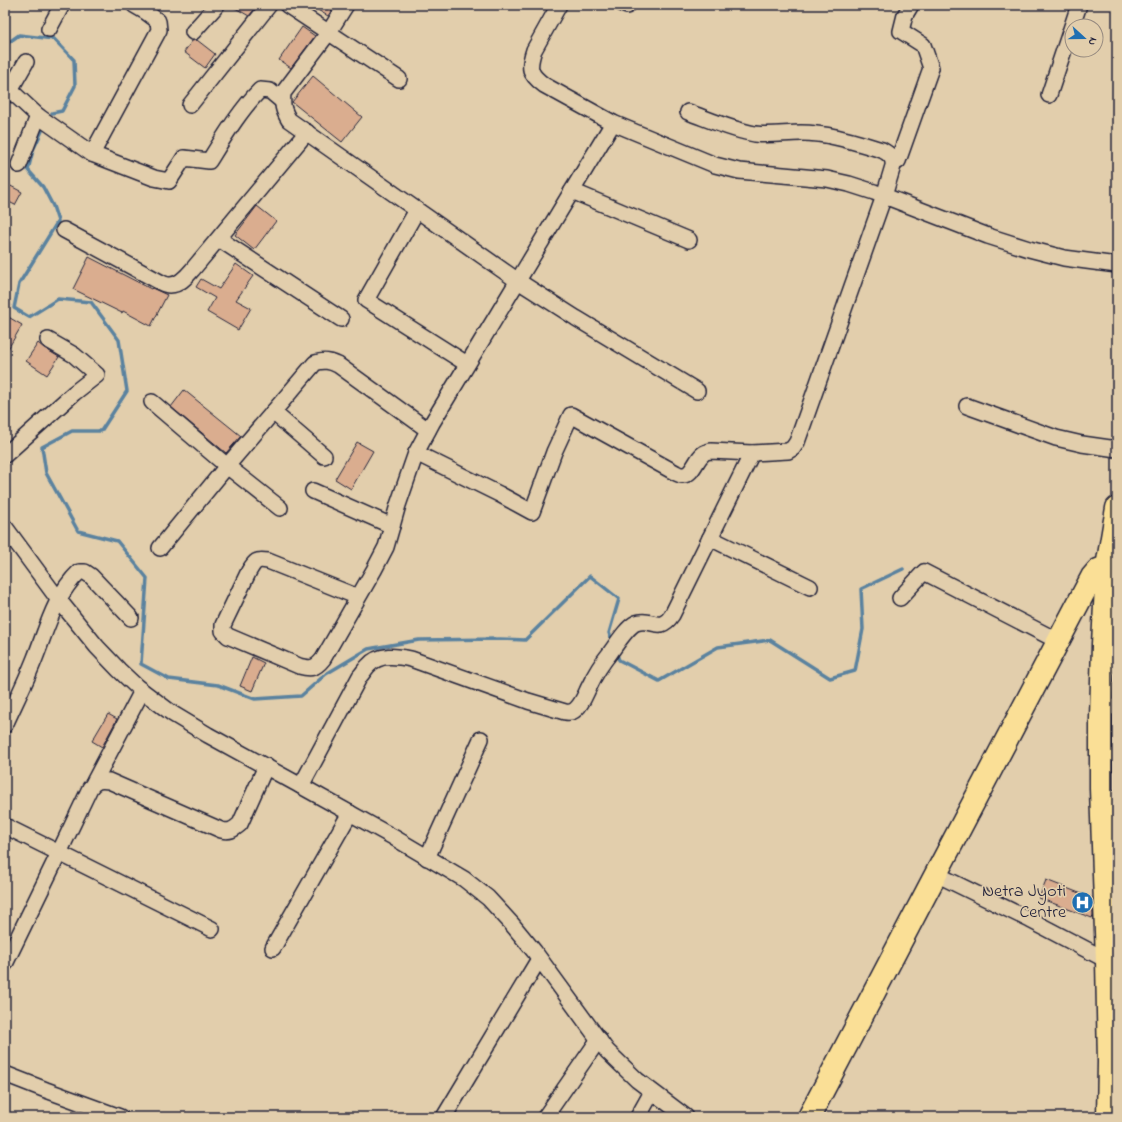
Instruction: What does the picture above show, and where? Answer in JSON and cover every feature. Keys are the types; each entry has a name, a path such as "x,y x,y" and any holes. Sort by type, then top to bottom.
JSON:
{"main road":[{"path":"1108,1117 1112,963 1101,788 1101,757 1103,644 1117,508"},
{"path":"809,1117 1092,577 1098,570 1112,565"},
{"path":"1117,655 1115,707 1117,882"}],"street":[{"path":"49,29 62,5"},
{"path":"92,154 159,30 158,22 146,12 134,5"},
{"path":"193,32 216,5"},
{"path":"190,105 269,5"},
{"path":"287,5 399,80"},
{"path":"346,5 329,32 283,93 283,110 290,120 518,281 576,318 697,390"},
{"path":"559,5 534,50 530,65 532,72 535,78 544,85 613,123 715,165 739,171 827,180 849,184 988,236 1029,249 1064,258 1117,265"},
{"path":"624,5 628,5"},
{"path":"898,161 931,68 923,45 901,32 905,15 911,5"},
{"path":"1049,95 1078,5"},
{"path":"26,62 7,93 92,154 154,178 169,181 184,158 210,161 249,101 260,90 270,91 282,101"},
{"path":"416,453 532,512 554,452 571,415 682,475 691,470 701,455 705,452 752,453 788,451 793,448 797,442 884,196 893,166 892,156 882,150 840,138 822,135 801,133 765,134 746,132 688,112"},
{"path":"19,165 38,116"},
{"path":"358,597 268,561 258,561 254,563 249,571 223,626 223,631 228,636 299,666 313,668 318,665 323,658 358,597 386,547 416,453 428,430 613,123"},
{"path":"64,230 160,282 170,285 177,283 185,278 219,239 307,132"},
{"path":"572,191 689,240"},
{"path":"417,210 366,300 467,364"},
{"path":"219,239 341,319"},
{"path":"5,455 97,375 74,356 48,340"},
{"path":"160,548 315,362 330,361 338,365 428,430"},
{"path":"152,402 227,466 280,508"},
{"path":"966,406 1056,438 1082,444 1117,449"},
{"path":"273,412 324,456"},
{"path":"301,786 360,676 369,664 387,656 411,660 528,701 565,712 570,713 576,710 580,705 590,683 609,653 630,627 646,622 662,625 669,620 752,453"},
{"path":"313,491 392,526"},
{"path":"5,527 58,600 97,647 142,691 173,714 208,735 350,813 464,879 488,898 511,923 607,1051 652,1092 686,1117"},
{"path":"710,538 810,587"},
{"path":"5,725 34,660 58,600 71,579 79,572 85,572 91,576 132,618"},
{"path":"900,598 924,572 1058,641"},
{"path":"5,964 60,853 90,788 142,691"},
{"path":"427,858 481,739"},
{"path":"94,782 102,780 109,781 221,830 229,832 240,824 266,766"},
{"path":"273,948 350,813"},
{"path":"5,826 212,929"},
{"path":"936,874 1030,920 1112,963"},
{"path":"444,1117 539,959"},
{"path":"545,1117 598,1039"},
{"path":"6,1076 120,1117"},
{"path":"638,1117 652,1092"}],"building":[{"path":"230,5 258,5 249,16"},
{"path":"309,5 335,5 328,16"},
{"path":"302,27 315,36 291,68 279,60"},
{"path":"197,40 215,54 205,68 184,52 192,41"},
{"path":"313,76 362,117 342,142 292,102"},
{"path":"5,183 22,192 15,205 5,200"},
{"path":"257,206 276,221 254,250 235,235"},
{"path":"89,257 151,289 152,288 167,295 151,326 123,311 122,313 73,289"},
{"path":"236,264 253,276 236,300 251,308 238,330 207,312 215,298 196,287 201,279 219,289"},
{"path":"5,315 22,325 5,354"},
{"path":"38,343 59,357 47,375 26,361"},
{"path":"184,390 241,436 226,453 171,407"},
{"path":"357,442 373,451 351,489 335,479"},
{"path":"252,657 264,663 252,691 240,686"},
{"path":"108,714 117,719 102,747 92,741"},
{"path":"1046,880 1092,898 1092,918 1039,898"}],"waterway":[{"path":"5,45 19,35 54,39 74,60 75,86 62,111 52,113"},
{"path":"42,131 33,150 28,170 43,187 53,206 58,221 19,284 14,308 29,317 58,299 91,302 119,340 127,391 101,431 72,431 42,447 46,473 78,531 117,541 147,578 141,664 169,679 218,685 255,699 301,696 326,674 368,649 419,640 525,640 590,576 619,599 609,633 613,642"},
{"path":"616,652 619,660 659,681 718,647 770,640 830,678 855,671 863,629 861,589 903,569"}],"place":[{"name":"Netra Jyoti Centre","path":"1082,902"}]}
